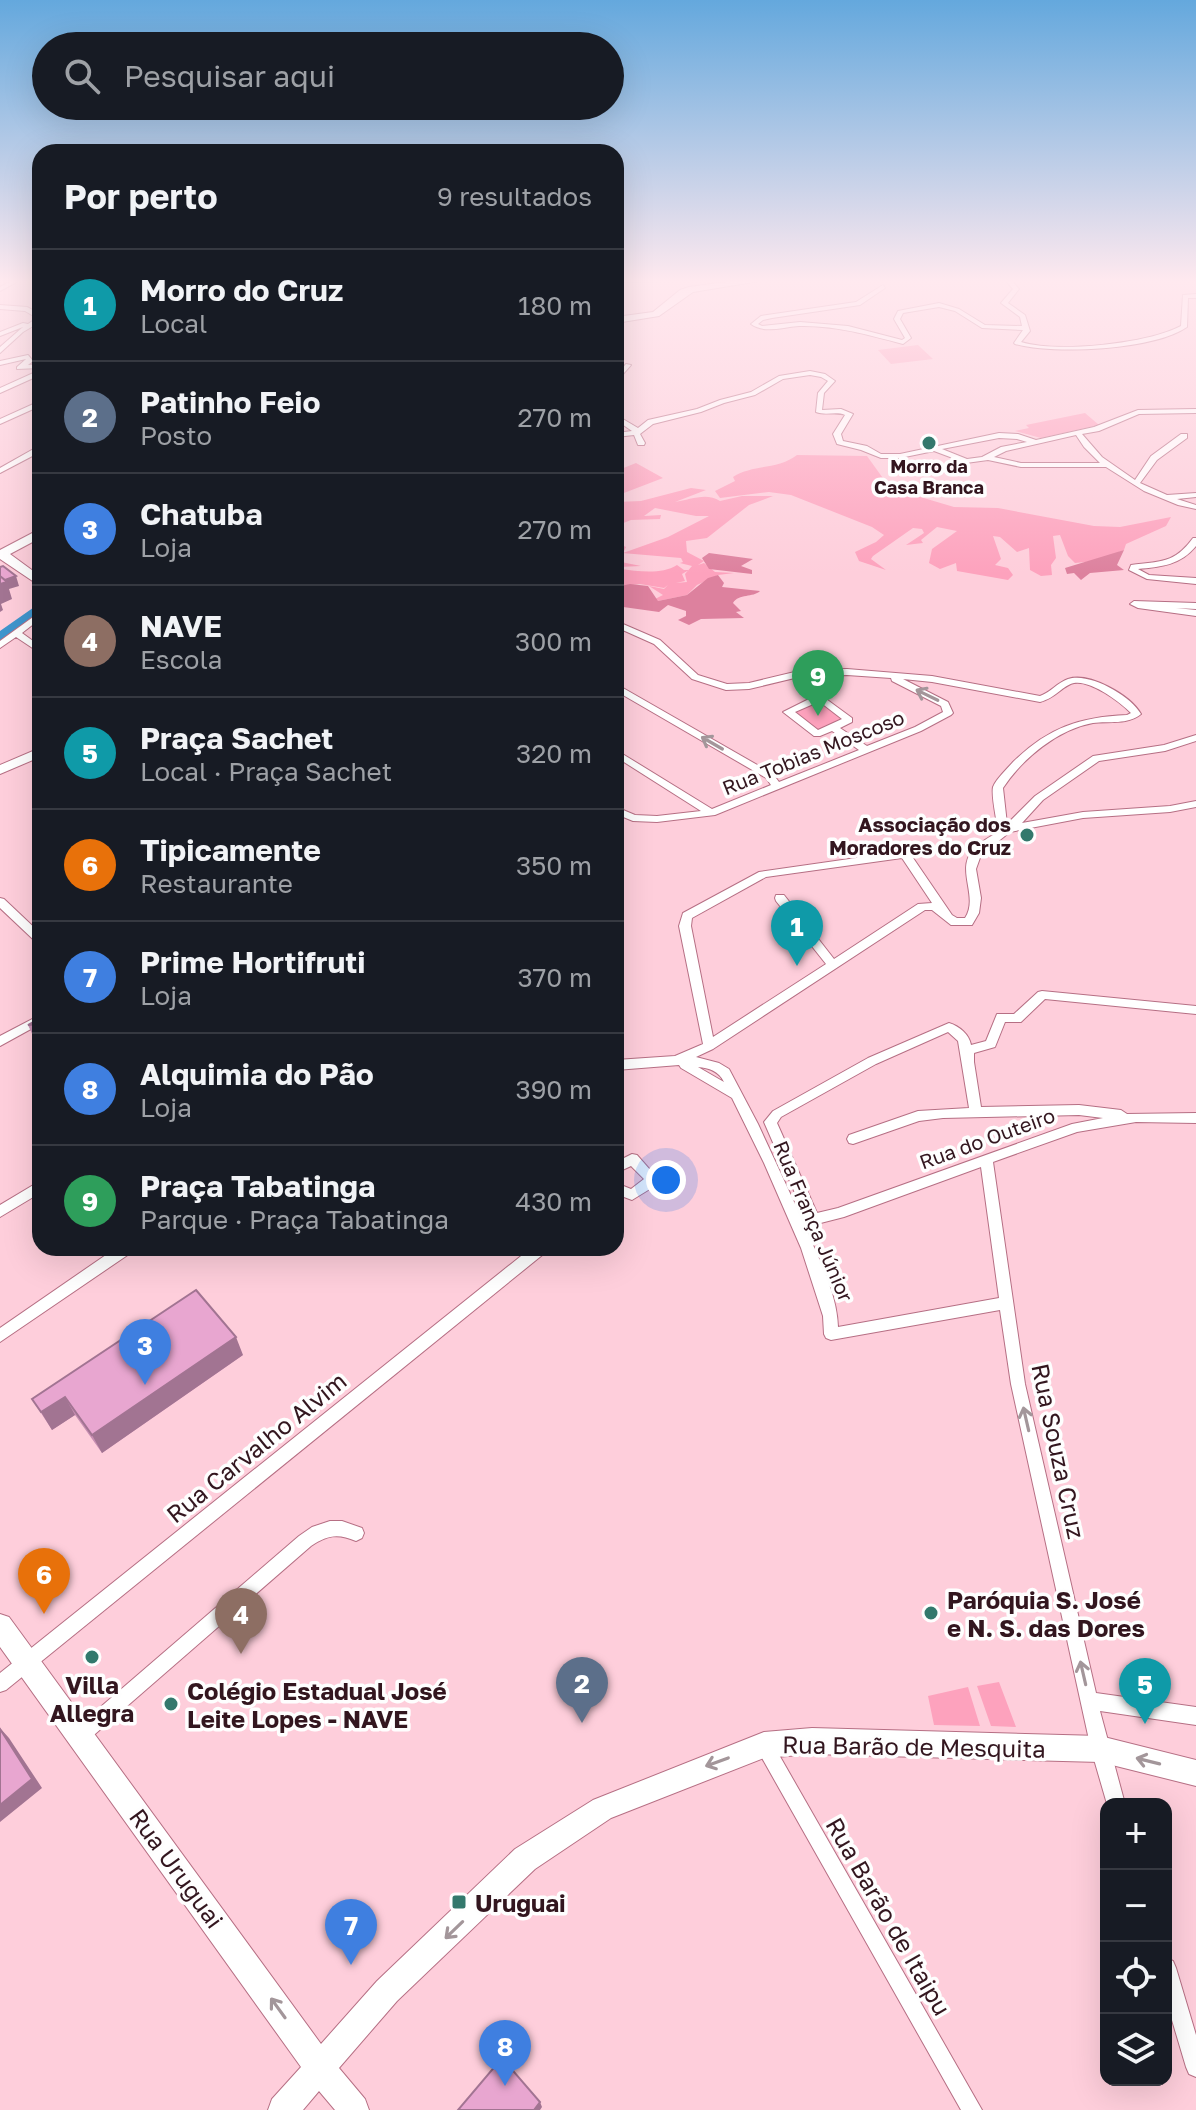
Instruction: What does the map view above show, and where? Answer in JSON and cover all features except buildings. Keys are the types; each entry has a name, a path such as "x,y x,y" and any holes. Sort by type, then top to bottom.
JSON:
{"main road":[{"path":"32,537 1,554 32,576"},
{"path":"0,770 32,757"},
{"name":"Rua Uruguai","path":"0,1626 320,2068 354,2110"},
{"name":"Rua Barão de Mesquita","path":"283,2110 387,1991 525,1859 602,1809 764,1745 812,1741 1100,1749 1196,1773"}],"street":[{"path":"0,391 25,377"},
{"path":"677,415 753,394 780,377"},
{"path":"827,377 832,381 821,393 818,411 826,414 846,411 849,416 837,434 840,442 866,448 878,456 937,450 1013,434 1035,442"},
{"path":"993,459 1004,449 1096,429 1120,416 1196,402"},
{"path":"624,434 637,432 646,424 691,411 683,403"},
{"path":"0,422 32,407"},
{"path":"1149,410 1196,411"},
{"path":"624,423 637,432 641,443"},
{"path":"1078,433 1090,451 1107,465 1163,497 1196,507"},
{"path":"1137,482 1154,458 1184,436"},
{"path":"937,450 966,461 993,459 1021,465 1107,465"},
{"path":"0,471 32,453"},
{"path":"993,459 1006,468"},
{"path":"1163,497 1196,495"},
{"path":"1196,540 1188,553 1176,562 1134,567 1133,570 1147,577 1196,581"},
{"path":"1196,606 1134,604 1196,613"},
{"path":"0,645 32,621"},
{"path":"624,628 657,642 695,677 726,687 749,686 783,676 825,671 932,679 1040,699 1052,697 1070,681 1083,680 1134,710 1136,714 1129,718 1078,723 1046,741 1011,772 998,788 1006,831"},
{"path":"16,633 32,644"},
{"name":"Rua Tobias Moscoso","path":"624,814 633,818 657,819 711,813 918,729 944,716 949,710 945,704 889,676"},
{"path":"624,695 770,776 776,785"},
{"path":"834,728 849,720 822,699 788,711 815,733 834,728 864,749"},
{"path":"624,1064 673,1061 709,1046 922,907 940,909 952,920 968,922 974,913 977,890 971,869 976,853 1006,831 1039,798 1096,758 1165,748 1196,738"},
{"path":"624,758 711,813"},
{"path":"1169,811 1196,804"},
{"path":"1006,831 1070,816 1130,810 1169,811 1196,816"},
{"path":"709,1046 685,926 687,916 763,874 905,854 952,920"},
{"path":"780,898 832,964"},
{"path":"0,902 32,932"},
{"path":"968,1065 968,1050 991,1044 1001,1017 1017,1019 1042,995 1196,1010"},
{"path":"0,1042 32,1024"},
{"path":"814,1220 772,1130 770,1122 777,1114 872,1061 943,1028 954,1029 962,1036 976,1112"},
{"name":"Rua França Júnior","path":"673,1061 711,1077 737,1096 797,1223 833,1316 831,1334 1005,1303"},
{"path":"853,1139 918,1116 1079,1110 1136,1117"},
{"name":"Rua do Outeiro","path":"797,1223 814,1220 1076,1127 1136,1117 1196,1118"},
{"path":"624,1164 632,1159 653,1180 632,1195 624,1191"},
{"name":"Rua Souza Cruz","path":"986,1159 1018,1384 1100,1749 1114,1798"},
{"path":"781,1188 791,1197 798,1195 800,1189"},
{"path":"0,1212 32,1191"},
{"path":"0,1336 115,1256"},
{"name":"Rua Carvalho Alvim","path":"0,1684 531,1256"},
{"path":"81,1735 305,1541 329,1528 342,1526 356,1533"},
{"path":"1089,1701 1196,1716"},
{"name":"Rua Barão de Itaipu","path":"764,1745 972,2110"},
{"path":"1172,1988 1196,2067"}],"shaded area":[{"path":"1085,413 1099,425 1041,438 1015,431 1029,428 1026,425"},
{"path":"797,455 867,456 890,488 954,507 998,508 1094,526 1120,527 1171,517 1166,526 1126,544 1124,550 1096,561 1075,563 1068,556 1060,535 1053,536 1056,558 1051,565 1052,575 1041,576 1030,570 1029,548 1017,552 1000,537 993,536 1001,559 995,565 1008,568 1013,575 1008,580 957,571 956,563 940,569 929,563 932,549 957,531 937,527 921,540 923,543 906,545 924,533 922,529 913,528 871,559 886,570 859,561 855,552 884,535 872,527 791,495 769,492 720,498 715,491 735,481 733,477 741,473 782,463"},
{"path":"636,463 663,478 624,493 624,468"},
{"path":"691,488 706,490 675,502 704,497 720,501 742,496 773,496 749,505 707,538 686,541 687,552 704,561 698,565 704,563 715,572 734,573 718,575 697,585 687,595 658,601 655,599 663,595 649,586 664,589 668,585 664,588 640,584 624,586 624,569 649,572 677,565 688,570 692,566 680,563 683,562 681,558 624,553 668,537 709,516 655,508 644,516 661,515 660,519 624,523 624,502 641,501"},
{"path":"1124,550 1117,565 1124,570 1090,573 1081,580 1074,573 1067,574 1065,568"},
{"path":"709,553 753,559 741,566 752,570 752,574 709,569 702,558"},
{"path":"718,575 724,583 722,587 760,591 733,603 741,611 736,612 744,618 701,619 689,625 678,620 686,616 686,611 668,605 659,612 624,607 624,585 648,586 658,601 687,595 708,578"},
{"path":"819,699 848,720 819,733 790,710"},
{"path":"999,1682 1016,1727 991,1726 977,1686"},
{"path":"968,1687 980,1726 934,1725 928,1696"}],"waterway":[{"path":"0,639 32,614"}],"place":[{"name":"Morro da Casa Branca","path":"929,443"},
{"name":"Praça Tabatinga","path":"818,716"},
{"name":"Associação dos Moradores do Cruz","path":"1027,835"},
{"name":"Morro do Cruz","path":"797,966"},
{"name":"Chatuba","path":"145,1385"},
{"name":"Paróquia S. José e N. S. das Dores","path":"931,1613"},
{"name":"Tipicamente","path":"44,1614"},
{"name":"NAVE","path":"241,1654"},
{"name":"Villa Allegra","path":"92,1657"},
{"name":"Colégio Estadual José Leite Lopes - NAVE","path":"171,1704"},
{"name":"Patinho Feio","path":"582,1723"},
{"name":"Praça Sachet","path":"1145,1724"},
{"name":"Uruguai","path":"459,1902"},
{"name":"Prime Hortifruti","path":"351,1965"},
{"name":"Alquimia do Pão","path":"505,2086"}]}
